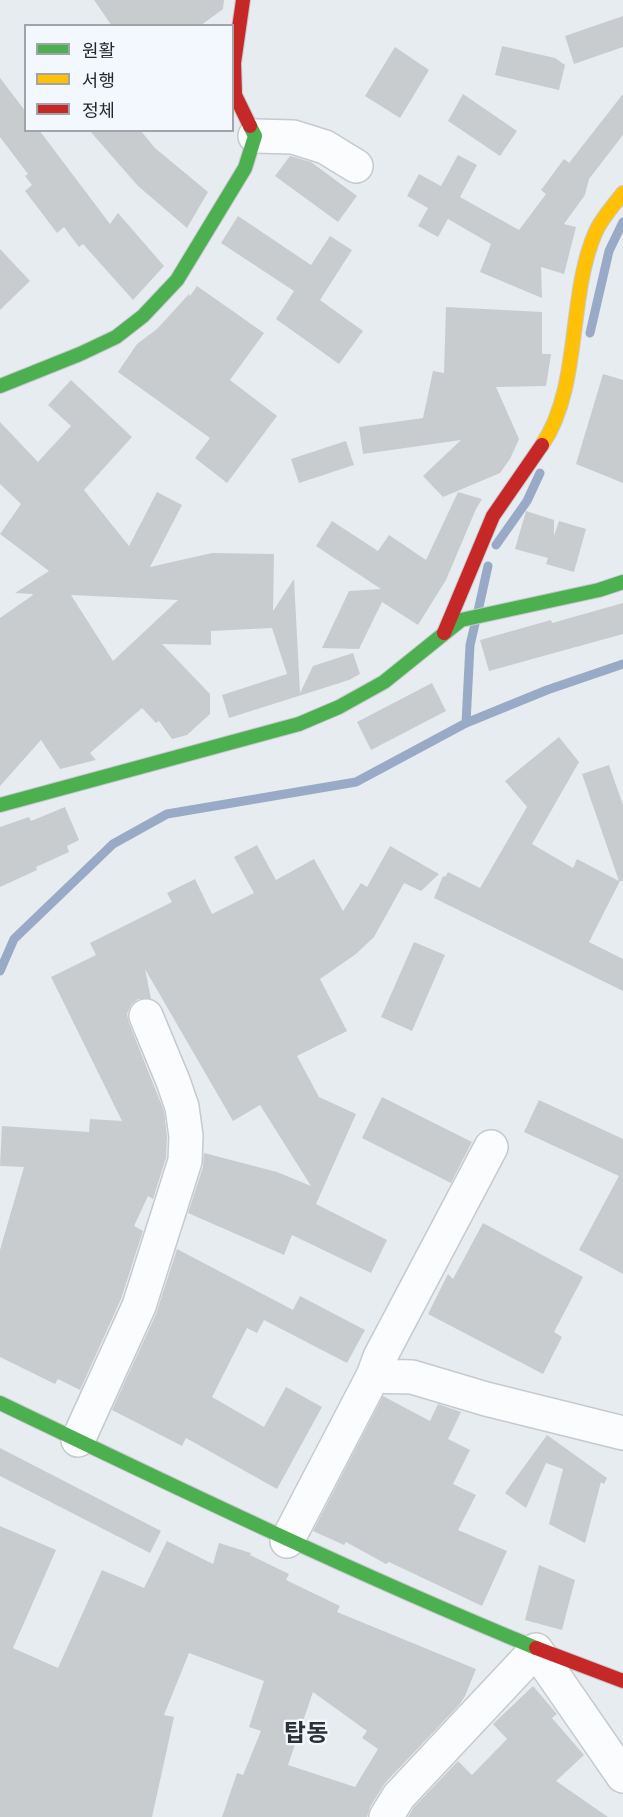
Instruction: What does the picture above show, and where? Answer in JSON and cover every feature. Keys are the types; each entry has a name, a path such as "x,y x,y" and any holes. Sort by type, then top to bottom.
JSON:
{"street":[{"path":"0,386 116,337 143,316 177,280 245,168 255,136 235,95 234,63 243,0"},
{"path":"255,136 293,137 325,147 356,166"},
{"path":"444,633 493,516 542,446 561,410 586,260 597,229 623,193"},
{"path":"0,805 299,724 339,707 384,682 461,620 599,590 623,582"},
{"path":"78,1440 139,1306 185,1161 186,1136 182,1107 146,1016"},
{"path":"287,1540 491,1147"},
{"path":"373,1376 412,1377 486,1399 623,1433"},
{"path":"0,1403 287,1540 536,1650 623,1682"},
{"path":"536,1650 623,1776"},
{"path":"386,1817 399,1796 536,1650"}],"building":[{"path":"94,0 224,0 223,9 203,24 111,24"},
{"path":"623,16 623,47 574,64 565,36"},
{"path":"502,46 555,58 565,65 559,90 495,75"},
{"path":"395,47 429,70 400,118 365,96"},
{"path":"0,78 24,109 24,132 41,132 110,224 118,213 164,266 133,300 83,244 79,247 64,227 57,233 25,191 32,185 25,176 28,174 0,137"},
{"path":"463,94 517,131 500,156 448,121"},
{"path":"623,94 623,135 589,179 585,195 564,224 576,227 564,274 541,267 542,298 480,272 491,244 448,219 438,237 418,226 428,208 407,196 419,174 441,186 458,155 477,165 460,197 519,230 546,194 541,190 564,159 569,163"},
{"path":"91,132 142,132 155,148 208,192 187,228 138,186"},
{"path":"290,156 311,162 357,196 338,222 275,176"},
{"path":"238,216 311,265 330,236 352,250 320,300 363,331 339,364 276,319 294,291 221,243"},
{"path":"0,249 30,281 0,310"},
{"path":"197,286 264,333 230,380 277,416 227,483 195,458 210,438 118,372 137,344 157,329"},
{"path":"446,307 542,312 542,354 551,354 546,386 496,387 519,439 510,459 500,473 443,497 423,476 461,440 363,454 359,427 423,418 433,371 444,373"},
{"path":"603,374 623,380 623,483 576,464"},
{"path":"71,380 132,437 84,490 129,546 157,492 182,505 150,567 212,553 274,554 273,611 294,579 300,693 313,666 353,653 360,674 349,680 229,718 222,695 287,674 272,628 211,631 211,645 162,644 210,694 210,714 187,735 172,739 159,721 156,723 142,708 90,753 96,760 60,769 41,740 0,786 0,618 33,595 15,593 49,571 0,534 21,504 0,484 0,422 38,462 71,426 48,405","holes":["71,595 178,600 113,661"]},
{"path":"346,441 354,465 299,483 291,459"},
{"path":"458,492 482,499 446,580 418,625 382,602 359,649 322,648 349,591 381,589 316,546 332,521 378,551 389,535 426,560"},
{"path":"526,511 554,520 554,536 559,521 586,529 574,572 546,564 548,558 515,549"},
{"path":"623,603 623,634 489,671 480,640"},
{"path":"432,683 446,711 371,750 357,722"},
{"path":"559,737 579,762 532,844 573,868 577,859 619,881 582,774 609,765 623,805 623,881 620,881 589,942 623,959 623,991 434,898 443,876 445,877 448,872 480,888 527,807 505,781"},
{"path":"65,807 79,840 67,846 69,852 0,887 0,827 29,817 31,821"},
{"path":"257,845 276,880 314,859 343,911 361,883 367,887 390,846 439,874 421,891 404,883 374,937 356,954 320,979 347,1031 297,1056 319,1097 356,1114 316,1204 387,1240 371,1273 292,1235 284,1255 188,1213 203,1167 204,1153 277,1172 311,1186 260,1105 233,1121 145,969 151,999 138,999 131,1005 127,1014 164,1111 167,1137 166,1158 153,1199 148,1196 134,1226 143,1231 121,1299 80,1390 58,1379 55,1384 0,1357 0,1250 24,1167 0,1166 2,1126 89,1132 90,1119 122,1121 51,977 96,955 90,943 172,902 167,893 195,879 212,914 254,893 234,857"},
{"path":"414,942 445,955 412,1031 381,1017"},
{"path":"382,1097 472,1142 451,1183 362,1138"},
{"path":"539,1100 623,1139 623,1274 579,1250 619,1176 524,1132"},
{"path":"483,1223 583,1277 554,1332 562,1337 543,1374 428,1314 448,1274 453,1279"},
{"path":"177,1249 293,1310 300,1296 365,1330 347,1363 264,1320 257,1333 247,1328 212,1397 264,1427 286,1387 322,1407 277,1489 186,1438 182,1446 112,1410 156,1314"},
{"path":"383,1396 430,1421 438,1404 461,1412 448,1439 470,1450 453,1484 476,1495 458,1530 507,1551 482,1606 389,1562 386,1564 346,1542 344,1545 313,1531"},
{"path":"547,1435 607,1478 604,1484 601,1482 585,1543 549,1524 563,1469 546,1463 526,1508 505,1493"},
{"path":"0,1448 161,1531 150,1553 0,1476"},
{"path":"0,1526 56,1550 13,1648 58,1668 102,1570 144,1588 167,1541 213,1564 219,1543 251,1553 250,1555 289,1574 286,1580 340,1606 337,1612 476,1669 459,1705 385,1783 370,1807 367,1817 222,1817 237,1773 243,1775 261,1731 249,1727 264,1681 189,1653 164,1715 174,1717 152,1817 0,1817","holes":["313,1692 367,1731 362,1738 378,1749 355,1787 288,1765"]},
{"path":"539,1565 575,1580 562,1630 525,1620"},
{"path":"533,1686 557,1714 552,1718 584,1755 556,1781 608,1817 408,1817 414,1807 458,1761 472,1775 507,1739 493,1724"}],"waterway":[{"path":"590,333 609,251 623,222"},
{"path":"496,545 527,501 540,473"},
{"path":"478,611 488,566"},
{"path":"466,723 470,645 475,624"},
{"path":"0,971 14,939 113,844 167,814 356,782 466,723 547,690 623,664"}],"traffic: fast":[{"path":"0,386 116,337 143,316 177,280 245,168 255,136 250,126"},
{"path":"0,805 299,724 339,707 384,682 461,620 599,590 623,582"},
{"path":"0,1403 333,1560 536,1648"}],"traffic: slow":[{"path":"542,445 555,422 563,396 587,256 596,231 623,193"}],"traffic: jam":[{"path":"243,0 234,63 235,95 250,126"},
{"path":"444,633 493,516 542,445"},
{"path":"536,1648 623,1681"}],"district":[{"name":"탑동","path":"306,1734"}]}
